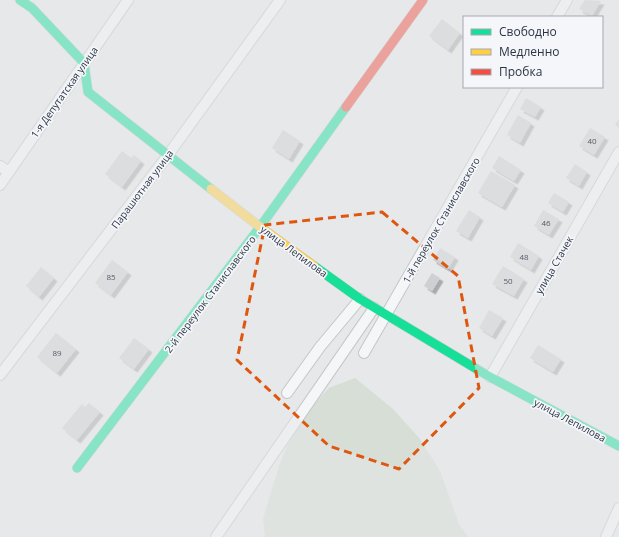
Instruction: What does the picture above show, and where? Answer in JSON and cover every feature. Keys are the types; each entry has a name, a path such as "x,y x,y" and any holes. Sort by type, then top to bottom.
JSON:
{"street":[{"path":"20,0 32,8 84,63"},
{"name":"1-я Депутатская улица","path":"0,185 4,169 84,63 128,0"},
{"name":"Парашютная улица","path":"0,375 168,155 280,0"},
{"name":"2-й переулок Станиславского","path":"77,468 260,227 423,0"},
{"path":"558,16 567,0"},
{"name":"улица Лепилова","path":"84,63 88,92 260,227 360,299 490,377 619,445"},
{"name":"1-й переулок Станиславского","path":"364,353 387,316 517,88"},
{"name":"улица Стачек","path":"490,377 619,152"},
{"path":"288,393 320,347 360,299"},
{"path":"216,537 374,308"},
{"path":"606,537 619,508"}],"highlighted area":[{"path":"382,212 458,276 479,388 399,469 329,446 237,360 265,225"}],"shaded area":[{"path":"355,378 393,409 420,439 440,471 459,524 468,537 265,537 263,519 280,463 298,422 329,388"}],"building":[{"path":"585,0 601,1 592,16 579,9"},
{"path":"442,19 460,33 448,50 429,36"},
{"path":"526,98 541,107 535,117 520,109"},
{"path":"518,115 531,123 520,143 507,135"},
{"path":"619,119 619,128 615,125"},
{"path":"590,128 605,137 594,155 579,146"},
{"path":"283,130 300,141 289,159 272,148"},
{"path":"122,151 131,158 134,155 141,161 122,187 105,174"},
{"path":"499,156 521,170 514,181 492,168"},
{"path":"575,164 587,172 579,186 566,178"},
{"path":"491,171 515,185 502,207 478,193"},
{"path":"554,193 569,202 563,212 548,203"},
{"path":"469,210 480,217 468,238 456,231"},
{"path":"543,210 559,219 549,235 534,226"},
{"path":"518,243 539,256 531,270 510,257"},
{"path":"440,248 455,257 448,269 433,260"},
{"path":"112,260 128,272 111,295 95,283"},
{"path":"503,266 524,279 514,296 492,284"},
{"path":"41,267 54,278 39,297 26,286"},
{"path":"432,273 440,278 432,291 424,286"},
{"path":"489,310 503,318 492,336 479,328"},
{"path":"56,333 76,349 57,373 37,357"},
{"path":"134,338 149,349 134,369 119,358"},
{"path":"538,345 561,359 553,372 530,358"},
{"path":"89,403 100,412 77,440 62,428 82,404 85,407"}],"traffic: fast":[{"path":"20,0 32,8 84,63 88,92 211,189"},
{"path":"77,468 260,227 346,107"},
{"path":"314,266 360,299 490,377 619,446"}],"traffic: slow":[{"path":"211,189 314,266"}],"traffic: jam":[{"path":"346,107 423,0"}]}
